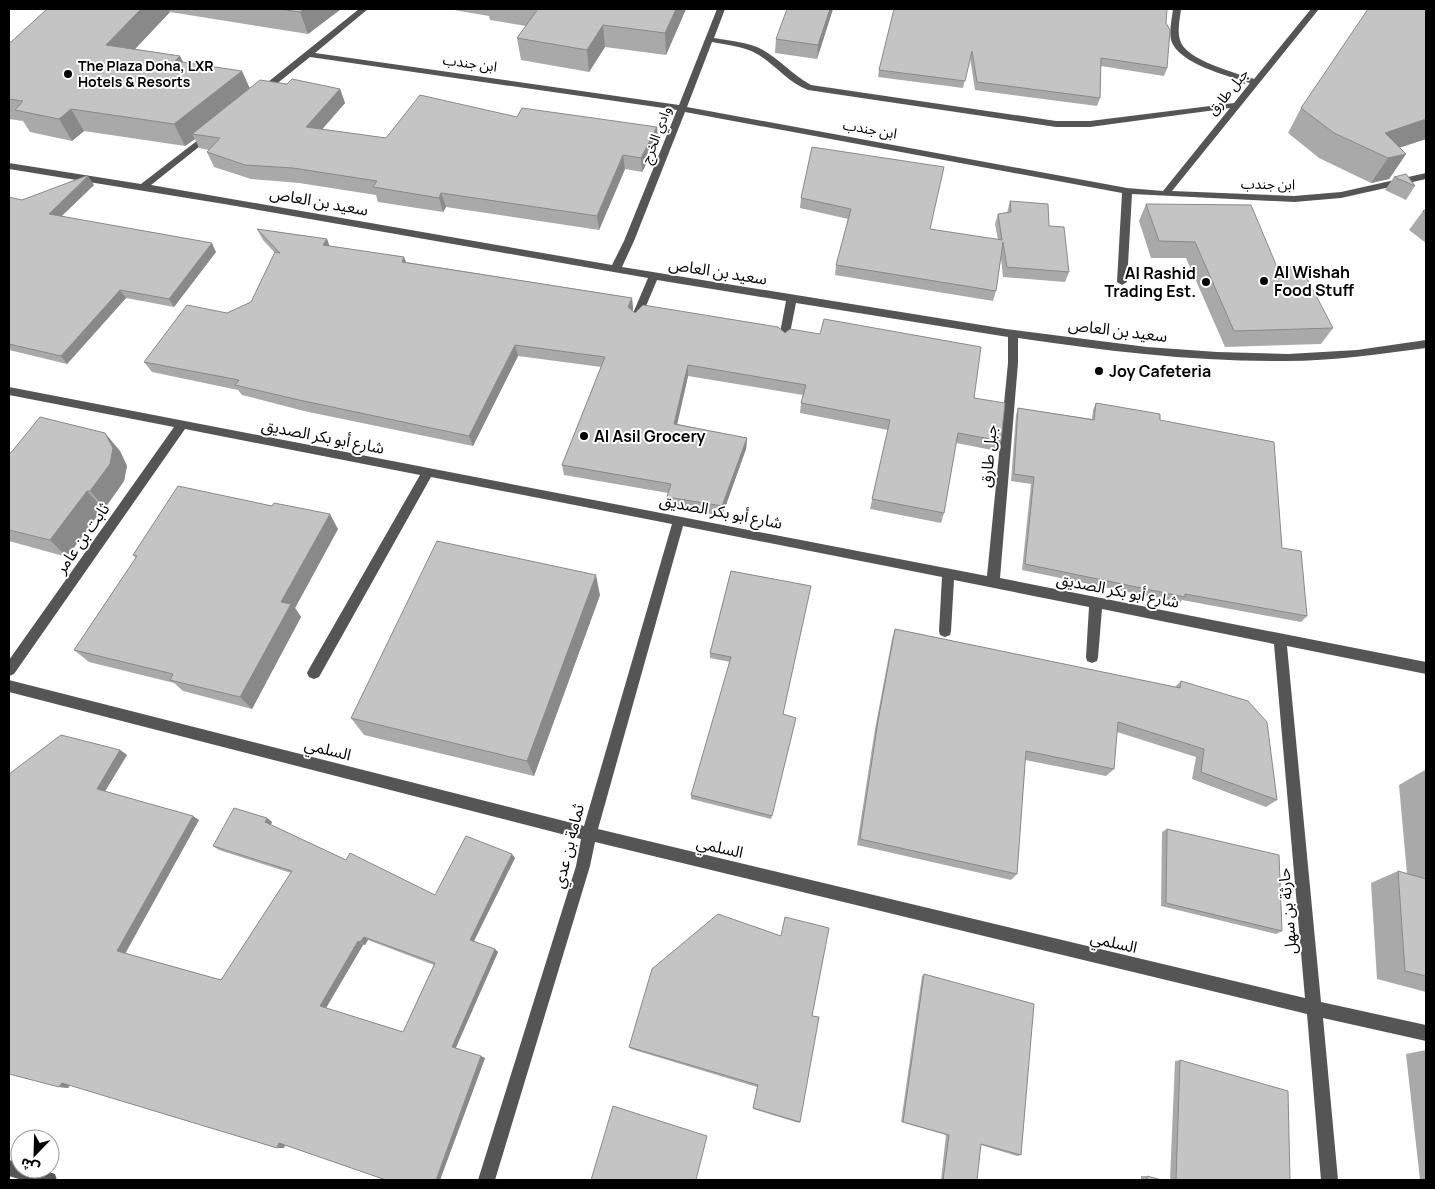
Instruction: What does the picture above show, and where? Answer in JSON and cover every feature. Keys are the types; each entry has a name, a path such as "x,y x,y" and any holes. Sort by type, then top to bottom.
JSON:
{"street":[{"path":"256,96 364,9"},
{"name":"وادي الخرج","path":"614,270 629,240 721,9"},
{"path":"1177,9 1175,36 1177,45 1198,60 1255,82"},
{"name":"جبل طارق","path":"1165,194 1315,9"},
{"path":"708,40 742,46 760,52 794,79 808,87 1056,124 1090,124 1236,106"},
{"name":"ابن جندب","path":"308,54 681,108 1127,190 1165,194 1294,199 1341,195 1426,176"},
{"path":"144,186 219,126"},
{"name":"سعيد بن العاص","path":"9,166 144,186 653,277 1013,334 1164,353 1290,358 1403,348 1426,344"},
{"path":"1122,282 1127,190"},
{"path":"636,318 653,277"},
{"path":"784,338 792,299"},
{"name":"جبل طارق","path":"993,582 1013,363 1013,334"},
{"name":"شارع أبو بكر الصديق","path":"9,391 679,520 1426,668"},
{"name":"ثابت بن عامر","path":"9,670 182,425"},
{"path":"314,673 428,472"},
{"name":"ثمامة بن عدي","path":"486,1180 583,866 589,834 679,520"},
{"path":"945,631 948,573"},
{"path":"1092,656 1096,602"},
{"name":"حارثة بن سهل","path":"1280,639 1330,1180"},
{"name":"السلمي","path":"9,686 589,834 1314,1008 1426,1033"},
{"path":"9,1168 49,1180"}],"building":[{"name":"The Plaza Doha, LXR Hotels & Resorts","path":"47,9 141,9 106,45 180,56 175,61 242,71 174,124 71,109 59,119 15,110 23,101 9,99 9,42"},
{"path":"279,9 305,9 300,12"},
{"path":"538,9 676,9 665,33 603,25 587,50 517,38"},
{"path":"787,9 830,9 818,45 776,39"},
{"path":"894,9 1167,9 1166,23 1170,30 1167,68 1101,58 1100,98 977,82 972,51 965,81 879,70"},
{"path":"1368,9 1426,9 1426,119 1385,133 1406,154 1388,158 1334,133 1301,108"},
{"path":"292,79 340,89 306,127 386,138 420,95 517,117 522,108 657,127 641,158 623,155 597,216 441,193 439,198 373,187 377,181 293,168 245,165 207,152 220,138 192,134 260,80 287,84"},
{"path":"812,147 944,167 930,229 1002,240 998,214 1011,212 1010,201 1048,204 1049,226 1064,227 1069,272 1007,267 1003,242 996,291 836,265 851,209 801,198"},
{"path":"1406,174 1415,186 1394,177"},
{"path":"88,176 49,214 212,243 169,299 120,290 61,356 9,344 9,197 22,200"},
{"path":"1146,204 1251,205 1277,267 1301,267 1333,328 1234,331 1195,242 1159,241"},
{"path":"257,229 327,239 323,245 404,257 402,262 632,298 628,307 635,313 643,305 778,327 785,333 790,329 820,334 824,319 981,347 974,398 1005,403 1001,441 958,433 944,513 872,499 890,420 801,403 806,385 688,365 674,424 747,438 722,506 667,497 671,484 562,465 605,357 515,345 469,436 235,385 239,380 144,362 187,305 227,313 251,302 275,252 280,253"},
{"path":"1096,403 1160,414 1160,420 1274,442 1282,548 1301,551 1307,616 1185,594 1185,597 1025,564 1034,477 1014,474 1018,408 1094,420"},
{"path":"40,417 105,433 113,448 110,464 50,540 9,530 9,455"},
{"path":"178,486 272,506 274,503 330,514 281,602 291,604 240,697 170,680 173,674 74,650 137,556 133,555"},
{"path":"437,541 596,575 527,761 351,718"},
{"path":"731,571 811,586 783,714 796,718 772,816 691,795 731,657 710,653"},
{"path":"895,629 1180,688 1181,681 1248,701 1267,722 1277,800 1201,772 1204,749 1118,722 1114,769 1026,751 1017,874 860,839 878,721"},
{"path":"61,735 120,750 97,789 193,816 117,951 221,980 292,871 213,846 234,808 267,818 265,822 346,860 350,853 435,895 466,836 512,854 470,940 495,949 452,1047 481,1056 436,1180 386,1180 279,1143 277,1148 62,1083 59,1087 9,1074 9,774","holes":["364,937 435,963 403,1032 320,1006 358,941 360,942"]},
{"path":"1167,829 1279,855 1282,931 1166,903"},
{"path":"1398,871 1426,879 1426,976 1405,971"},
{"path":"718,914 781,936 785,917 829,928 812,1016 819,1017 800,1122 753,1108 758,1085 629,1047 652,969"},
{"path":"924,974 1034,1004 1021,1155 981,1144 977,1180 943,1180 949,1135 903,1122"},
{"path":"1180,1060 1288,1091 1290,1180 1176,1180"},
{"path":"613,1106 707,1136 696,1180 591,1180"},
{"path":"1147,1176 1162,1180 1147,1180"}],"place":[{"name":"The Plaza Doha, LXR Hotels & Resorts","path":"68,74"},
{"name":"Al Wishah Food Stuff","path":"1264,281"},
{"name":"Al Rashid Trading Est.","path":"1206,282"},
{"name":"Joy Cafeteria","path":"1099,371"},
{"name":"Al Asil Grocery","path":"584,436"}]}
